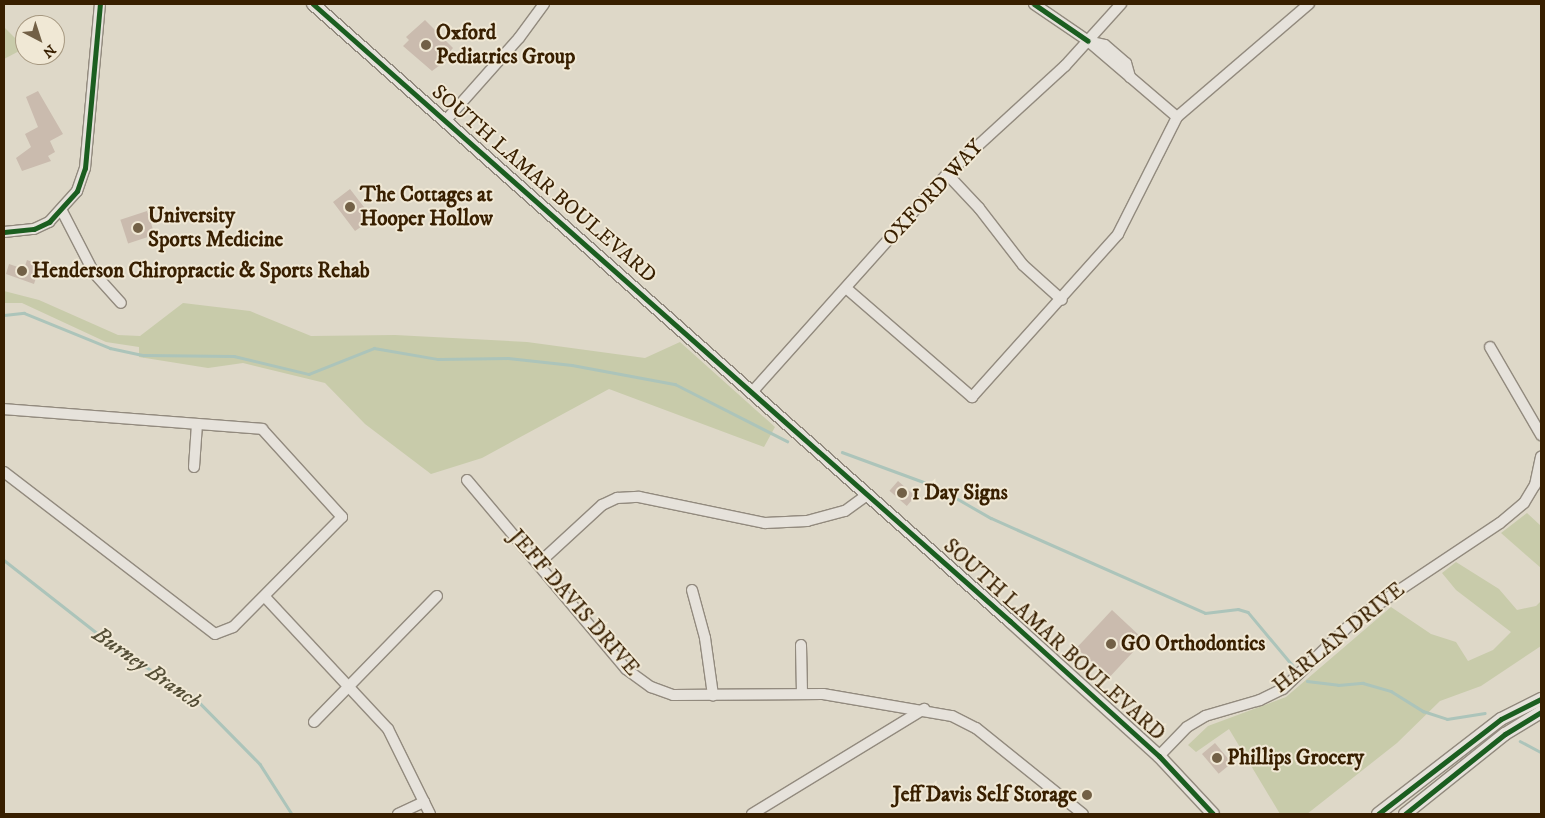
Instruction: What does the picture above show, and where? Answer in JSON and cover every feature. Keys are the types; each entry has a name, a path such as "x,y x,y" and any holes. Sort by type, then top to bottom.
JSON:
{"street":[{"path":"4,232 34,229 62,211 77,192 85,168 100,4"},
{"name":"SOUTH LAMAR BOULEVARD","path":"313,4 447,119 1159,756 1213,814"},
{"path":"447,119 519,38 544,4"},
{"path":"1034,4 1088,41 1177,116"},
{"name":"OXFORD WAY","path":"753,391 946,174 1088,41 1121,4"},
{"path":"846,288 972,397 1062,300 1128,221 1160,146 1177,116 1310,4"},
{"path":"946,174 979,208 1023,265 1062,300"},
{"path":"62,211 94,273 122,303"},
{"path":"1490,347 1541,435"},
{"path":"4,409 262,429 342,516 265,598 233,627 215,634 4,472"},
{"path":"194,467 197,424"},
{"name":"HARLAN DRIVE","path":"1159,756 1187,727 1205,716 1260,700 1283,689 1356,619 1500,523 1524,503 1535,485 1541,457"},
{"name":"JEFF DAVIS DRIVE","path":"467,480 539,563 626,669 651,686 673,695 802,694 924,708 976,728 1084,814"},
{"path":"539,563 599,508 617,498 639,497 764,523 807,521 845,511 868,496"},
{"path":"692,590 705,638 714,696"},
{"path":"314,722 437,596"},
{"path":"265,598 350,685 388,729 430,814"},
{"path":"800,645 802,694"},
{"path":"1378,814 1502,719 1541,700"},
{"path":"752,814 924,708"},
{"path":"1405,814 1505,734 1541,712"},
{"path":"398,814 424,802"}],"green space":[{"path":"4,27 15,38 15,53 4,59"},
{"path":"4,291 39,300 118,335 140,336 183,303 250,311 311,336 395,335 527,342 645,358 680,342 775,427 764,447 609,389 482,458 431,474 365,424 325,383 243,363 208,368 139,357 139,347 106,342 22,303 4,303"},
{"path":"1527,513 1541,526 1541,568 1501,533"},
{"path":"1456,562 1499,589 1517,610 1536,606 1541,601 1541,646 1481,686 1440,701 1397,743 1307,814 1280,814 1229,729 1196,752 1188,745 1208,726 1286,697 1391,607 1431,634 1456,642 1468,661 1493,650 1511,632 1456,590 1442,573"}],"building":[{"name":"Oxford Pediatrics Group","path":"425,20 453,48 448,54 451,57 432,71 403,46 409,40 406,37"},
{"path":"38,91 63,134 50,141 55,152 48,156 51,161 22,171 16,158 31,147 25,134 38,127 26,97"},
{"name":"The Cottages at Hooper Hollow","path":"350,189 367,211 362,215 368,222 355,231 333,202"},
{"name":"University Sports Medicine","path":"147,211 155,235 128,243 120,220"},
{"name":"Henderson Chiropractic & Sports Rehab","path":"27,260 40,265 34,284 6,274 9,264 24,269"},
{"name":"1 Day Signs","path":"898,481 915,496 907,506 889,491"},
{"name":"GO Orthodontics","path":"1112,610 1144,640 1109,678 1077,648"},
{"name":"Phillips Grocery","path":"1215,743 1232,763 1219,774 1202,754"}],"waterway":[{"path":"4,315 24,313 110,348 143,355 234,356 309,374 374,348 438,359 508,358 572,365 675,384 787,441"},
{"path":"842,452 937,487 991,518 1205,613 1238,609 1248,612 1294,667"},
{"name":"Burney Branch","path":"4,560 120,651 192,695 260,764 292,814"},
{"path":"1307,681 1338,685 1363,683 1391,691 1423,711 1447,719 1485,713"},
{"path":"1520,741 1541,752"}],"cycle path":[{"path":"4,232 34,229 49,222 77,191 85,168 100,4"},
{"path":"313,4 1010,621 1159,756 1213,814"},
{"path":"1034,4 1088,41"},
{"path":"1378,814 1501,719 1541,699"},
{"path":"1405,814 1505,734 1541,712"}],"place":[{"name":"Oxford Pediatrics Group","path":"426,45"},
{"name":"The Cottages at Hooper Hollow","path":"350,207"},
{"name":"University Sports Medicine","path":"138,228"},
{"name":"Henderson Chiropractic & Sports Rehab","path":"22,271"},
{"name":"1 Day Signs","path":"902,493"},
{"name":"GO Orthodontics","path":"1111,644"},
{"name":"Phillips Grocery","path":"1217,758"},
{"name":"Jeff Davis Self Storage","path":"1087,795"}]}
